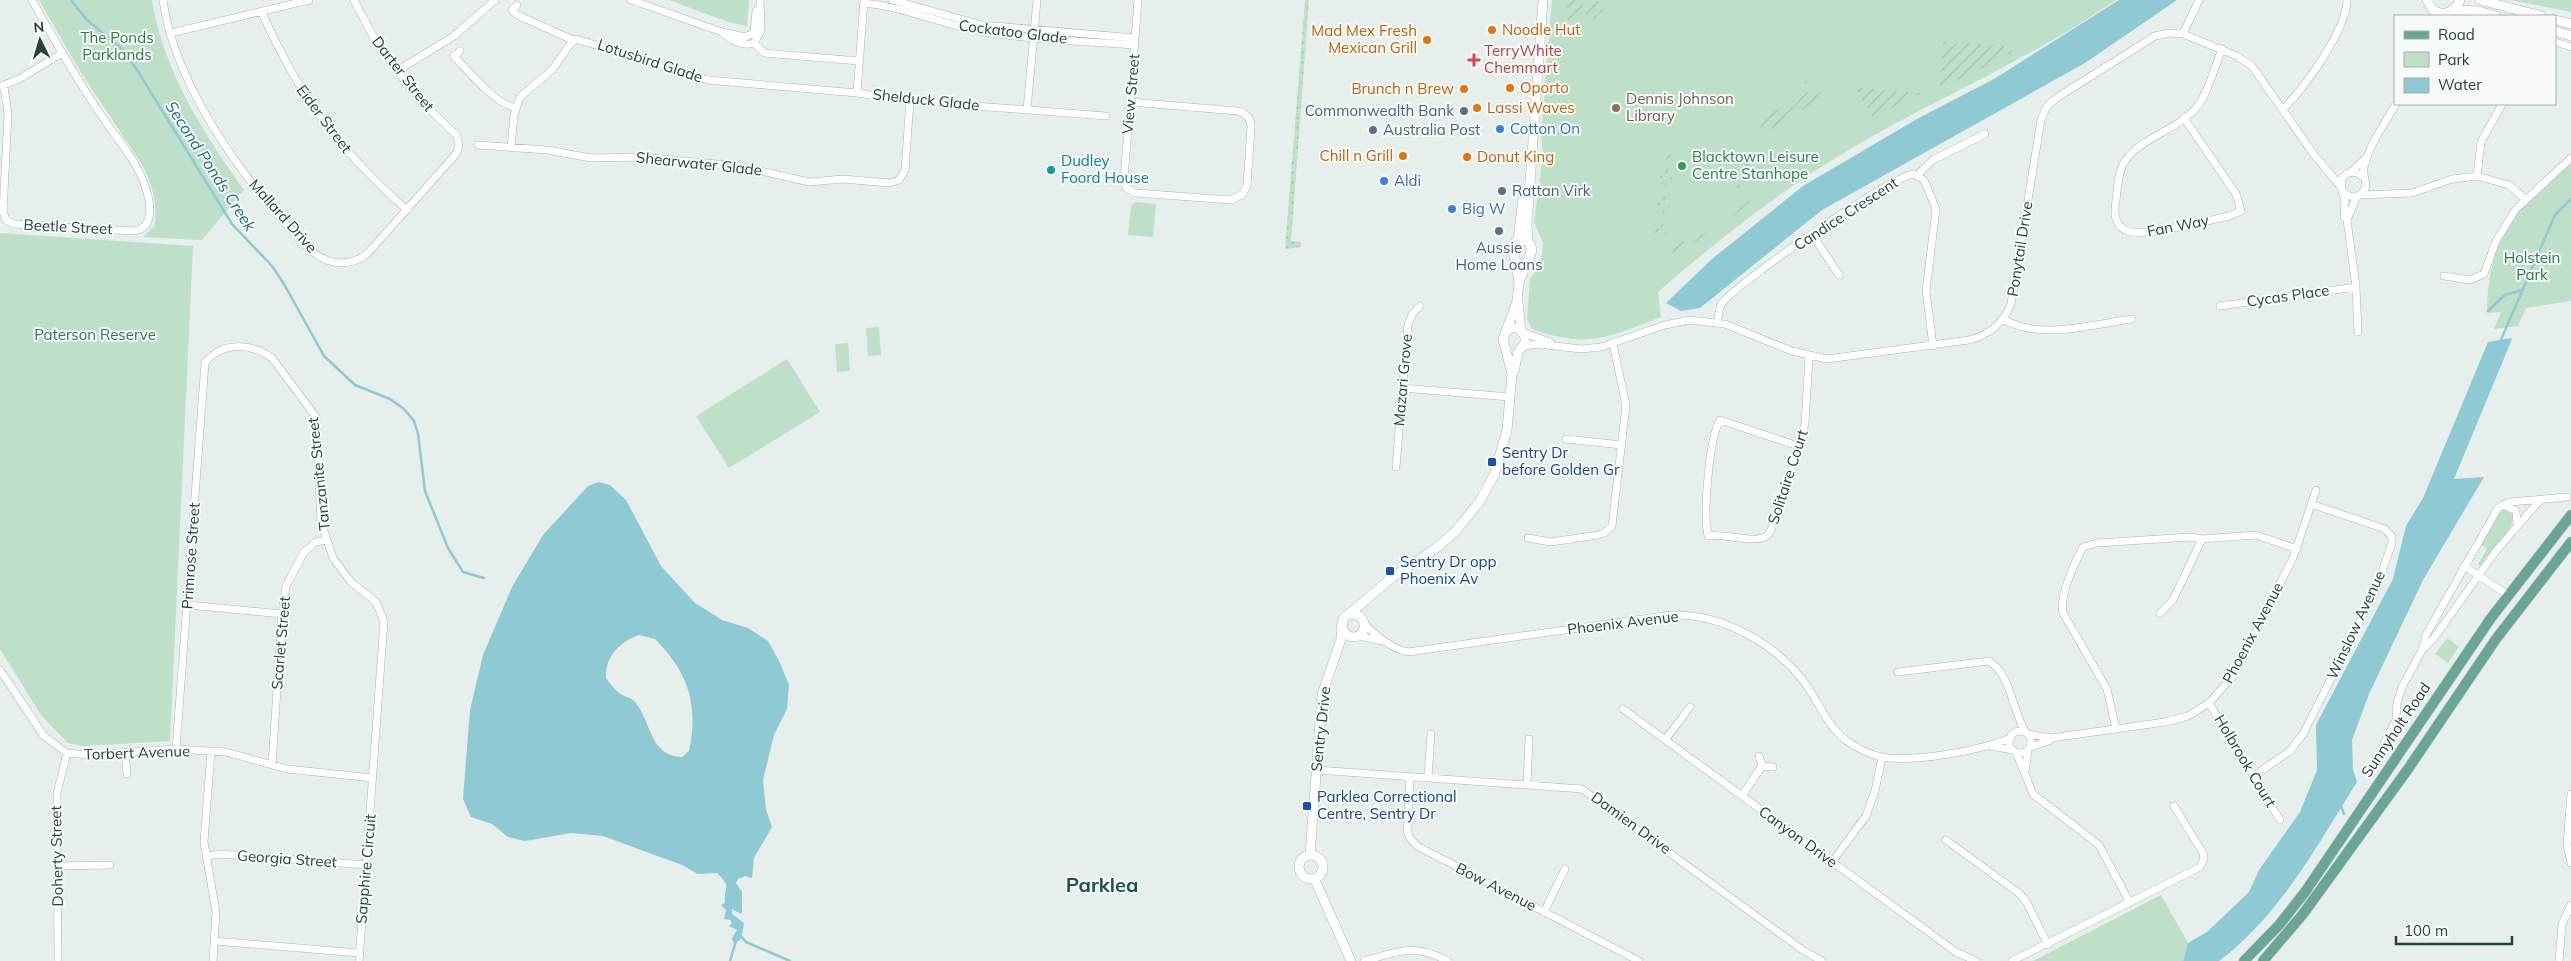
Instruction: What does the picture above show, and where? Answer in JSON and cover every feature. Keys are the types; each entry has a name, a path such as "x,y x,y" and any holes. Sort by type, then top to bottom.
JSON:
{"main road":[{"name":"Sunnyholt Road","path":"2244,961 2279,925 2305,892 2463,657 2508,595 2571,515"},
{"name":"Sunnyholt Road","path":"2263,961 2303,914 2408,769 2496,639 2571,542"}],"street":[{"path":"2,86 62,53 32,0"},
{"name":"Mallard Drive","path":"163,0 171,33 196,94 231,154 268,204 318,256 330,262 344,263 363,257 456,154 459,144"},
{"path":"171,33 262,13 309,0"},
{"name":"Darter Street","path":"354,0 375,40 397,71 421,101 454,133 459,144"},
{"path":"397,71 454,36 495,0"},
{"path":"630,0 741,37 752,35 755,30 756,11 760,9"},
{"path":"754,43 761,31 762,12 760,0"},
{"name":"Cockatoo Glade","path":"892,0 974,23 1033,33"},
{"path":"1027,110 1037,0"},
{"name":"View Street","path":"1130,102 1238,111 1248,116 1251,127 1246,188 1238,199 1136,193 1126,188 1124,179 1130,102 1135,42 1138,0"},
{"path":"1512,374 1503,339 1517,301 1519,282 1532,250 1523,241 1539,0"},
{"path":"1519,282 1515,258 1511,250 1523,241 1527,225 1543,0"},
{"path":"2183,34 2199,0"},
{"path":"2283,109 2300,92 2309,79 2340,25 2347,0"},
{"path":"2451,12 2460,0"},
{"path":"2480,0 2536,15"},
{"name":"Cockatoo Glade","path":"864,1 904,9 967,28 1135,42"},
{"name":"Shelduck Glade","path":"864,1 857,93 910,101 1106,116"},
{"path":"2427,3 2441,13 2470,10 2492,15"},
{"path":"2427,3 2431,15"},
{"name":"Lotusbird Glade","path":"517,5 512,10 517,15 574,40 584,40 708,80 857,93"},
{"name":"Eider Street","path":"262,13 293,77 316,113 371,179 406,210"},
{"path":"2556,20 2571,24"},
{"path":"2556,31 2571,36"},
{"path":"722,32 727,37 741,43 754,43 764,53 859,61"},
{"name":"Ponytail Drive","path":"2004,319 2011,304 2041,120 2048,106 2058,97 2155,36 2169,33 2183,34 2244,60 2258,72 2312,152 2329,170 2341,188"},
{"path":"511,148 516,108 523,94 552,70 574,40"},
{"path":"2556,42 2571,47"},
{"path":"2184,118 2195,109 2202,98 2222,49"},
{"path":"460,51 454,56 494,94 516,108"},
{"name":"Beetle Street","path":"2,86 8,114 2,185 3,212 9,223 133,230 145,227 150,208 142,178 62,53"},
{"name":"Shearwater Glade","path":"478,145 547,150 591,158 635,157 739,166 810,182 843,179 889,183 898,180 905,170 910,101"},
{"path":"2347,220 2350,217 2352,202 2365,189 2364,167 2367,156 2395,105"},
{"path":"2477,176 2481,142 2501,105"},
{"name":"Fan Way","path":"2184,118 2236,194 2241,211 2230,216 2142,233 2129,232 2117,224 2115,207 2121,170 2127,158 2184,118"},
{"path":"1918,174 1933,160 1985,134"},
{"path":"2358,332 2356,287 2347,220 2344,217 2345,202 2341,188 2342,179 2367,156"},
{"path":"2444,276 2470,280 2484,274 2501,231 2525,199 2571,158"},
{"path":"2329,170 2360,173 2383,194"},
{"name":"Candice Crescent","path":"1717,322 1721,306 1729,297 1812,234 1906,176 1918,174 1933,198 1936,209 1926,291 1933,346"},
{"path":"2341,188 2347,195 2358,196 2412,193 2452,179 2477,176 2508,185 2525,199"},
{"path":"1812,234 1839,275"},
{"path":"1515,258 1521,260 1528,258"},
{"name":"Cycas Place","path":"2220,306 2356,287"},
{"path":"1377,591 1364,622 1363,632 1356,637 1344,633 1341,626 1342,619 1401,571 1446,540 1476,506 1489,485 1502,454 1512,374 1526,340 1517,301"},
{"name":"Mazari Grove","path":"1396,467 1400,458 1402,388 1408,324 1413,313 1420,306"},
{"path":"1506,346 1513,350 1522,347 1556,346 1581,349 1613,344 1673,322 1690,320 1717,322 1810,357 1842,359 1979,338 1991,332 2004,319 2015,326 2035,331 2132,319"},
{"path":"1506,332 1515,328 1556,346"},
{"path":"1528,538 1552,542 1598,536 1609,530 1614,520 1626,399 1613,344"},
{"name":"Tanzanite Street","path":"205,363 213,353 221,348 241,347 263,352 284,372 313,411 317,427 321,522 326,540 333,558 344,574 376,602 384,621 373,778"},
{"name":"Solitaire Court","path":"1798,446 1720,420 1714,434 1705,520 1708,536 1725,535 1755,540 1768,535 1798,446 1806,414 1810,357"},
{"name":"Primrose Street","path":"176,749 205,363"},
{"path":"1402,388 1510,397"},
{"path":"1566,439 1622,445"},
{"name":"Phoenix Avenue","path":"2027,733 2051,738 2176,720 2188,716 2209,703 2233,676 2297,549 2316,490"},
{"path":"2501,505 2567,497"},
{"path":"2422,650 2434,638 2516,526 2540,500"},
{"name":"Winslow Avenue","path":"2255,775 2290,751 2303,734 2375,592 2392,543 2392,537 2385,529 2311,504"},
{"path":"2501,505 2508,505 2516,511 2518,520 2516,526"},
{"path":"2381,750 2396,720 2397,703 2402,687 2422,650 2426,635 2464,566 2501,505"},
{"path":"2116,729 2107,689 2064,617 2062,608 2076,562 2084,548 2097,543 2190,537 2202,539 2256,534 2297,549"},
{"path":"2160,613 2173,600 2202,539"},
{"name":"Scarlet Street","path":"272,765 282,614 286,586 294,566 304,552 316,542 326,540"},
{"path":"2464,566 2508,595"},
{"path":"188,605 282,614"},
{"path":"1349,614 1359,615 1364,622"},
{"name":"Phoenix Avenue","path":"1356,637 1383,641 1400,650 1413,651 1671,615 1700,618 1735,629 1779,656 1806,686 1839,734 1856,747 1882,757 1910,757 1991,746 2012,736"},
{"name":"Phoenix Avenue","path":"1364,622 1383,641"},
{"name":"Sentry Drive","path":"1310,855 1322,695 1341,639 1341,626"},
{"name":"Sentry Drive","path":"1331,664 1356,637"},
{"path":"1898,672 1989,661 1995,666 2012,694 2016,714 2031,740 2025,772"},
{"name":"Torbert Avenue","path":"0,670 39,730 67,753 84,755 176,749 211,751 241,754 272,765 302,772 373,778"},
{"name":"Holbrook Court","path":"2209,703 2255,775 2280,820"},
{"path":"1666,740 1690,707"},
{"name":"Canyon Drive","path":"1623,709 1956,952 1976,961"},
{"path":"2016,714 2010,744 2025,772 2030,789 2038,800 2099,845 2130,903"},
{"path":"2012,736 2019,732 2027,733"},
{"path":"1428,778 1431,734"},
{"name":"Phoenix Avenue","path":"2029,749 2049,741 2051,738"},
{"path":"1527,784 1529,739"},
{"name":"Phoenix Avenue","path":"1991,746 2014,751"},
{"path":"2014,751 2022,753 2029,749"},
{"path":"211,751 204,831 206,856 216,912 213,961"},
{"path":"125,752 127,774"},
{"name":"Doherty Street","path":"58,961 57,793 67,753"},
{"path":"1758,756 1762,766"},
{"path":"1832,862 1866,816 1875,791 1882,757"},
{"path":"1742,796 1762,766"},
{"path":"1762,766 1773,768"},
{"name":"Damien Drive","path":"1316,770 1527,784 1575,788 1589,792 1804,950 1822,961"},
{"name":"Bow Avenue","path":"1410,777 1407,824 1412,842 1639,961"},
{"name":"Sapphire Circuit","path":"359,961 373,778"},
{"path":"2571,794 2568,845 2571,863"},
{"path":"2012,961 2048,945 2197,870 2207,863 2174,806"},
{"path":"1946,840 2020,894 2027,903 2048,945"},
{"name":"Georgia Street","path":"206,856 220,854 367,865"},
{"path":"1310,855 1317,856 1323,864 1321,873 1314,878 1303,875 1300,868 1303,858 1310,855"},
{"path":"58,866 110,865"},
{"path":"1544,912 1565,869"},
{"path":"1314,878 1351,961"},
{"path":"2559,961 2562,924 2571,905"},
{"path":"215,941 359,953"},
{"path":"1364,961 1410,949 1426,951 1448,961"}],"green space":[{"name":"The Ponds Parklands","path":"39,0 152,0 157,26 175,76 200,123 244,190 202,240 143,237 155,225 155,209 154,195 143,166 80,71"},
{"path":"669,0 749,0 747,26 728,22"},
{"path":"1305,0 1309,0 1291,241 1301,242 1301,247 1285,249"},
{"name":"Blacktown Leisure Centre Stanhope","path":"1552,0 2116,0 2019,59 1885,129 1801,180 1728,234 1658,292 1661,317 1612,335 1584,339 1551,335 1532,329 1527,319 1530,280 1541,262 1543,243 1534,222 1543,154 1541,135"},
{"path":"1570,0 1576,0 1586,9 1595,1 1599,1 1603,5 1602,13 1598,13 1595,19 1584,13 1581,18 1574,18 1573,24 1569,29 1567,4"},
{"path":"2511,0 2571,0 2571,12"},
{"path":"1943,42 2010,46 2012,53 1940,89"},
{"path":"1805,81 1811,84 1807,88 1808,94 1815,94 1819,91 1825,96 1767,131 1763,136 1759,135 1762,122 1766,117 1775,111 1794,107 1802,97"},
{"path":"1855,87 1921,93 1873,118"},
{"path":"1667,148 1674,158 1669,158 1668,176 1672,177 1672,179 1667,180 1665,203 1670,204 1670,206 1665,207 1663,229 1669,232 1658,238 1655,236 1655,229 1661,229 1663,207 1658,206 1658,203 1663,203 1665,179 1660,179 1660,176 1665,176"},
{"path":"1741,154 1756,156 1751,160 1757,170 1744,179 1748,184 1738,191 1737,184 1743,185 1745,158 1739,157"},
{"name":"Holstein Park","path":"2571,163 2571,301 2526,308 2518,326 2494,329 2501,312 2487,313 2489,281 2496,251 2502,237 2519,210 2530,198"},
{"path":"1769,177 1773,185 1720,226 1688,246 1666,252 1670,243 1682,239 1685,244 1711,230 1770,185 1767,179"},
{"path":"1135,202 1156,204 1153,237 1128,235 1131,206"},
{"name":"Paterson Reserve","path":"0,233 193,246 170,741 83,746 68,743 41,715 0,649"},
{"path":"879,327 881,355 868,356 866,328"},
{"path":"848,343 850,371 837,372 835,344"},
{"path":"787,359 820,412 729,468 696,416"},
{"path":"2505,509 2512,512 2511,525 2508,532 2481,566 2478,564 2487,549 2480,544 2500,510"},
{"path":"2447,638 2459,647 2448,663 2435,654"},
{"path":"2161,895 2188,943 2183,961 2033,961"}],"water":[{"path":"2119,0 2177,0 2085,63 1822,210 1700,308 1681,311 1666,303 1712,259 1803,186 1917,119 1994,79"},
{"path":"2511,338 2454,479 2484,477 2423,580 2369,694 2352,740 2353,769 2357,782 2312,855 2279,901 2261,922 2219,961 2183,961 2188,943 2207,932 2249,892 2259,870 2300,812 2317,770 2316,725 2393,579 2406,526 2423,498 2488,342"},
{"path":"599,482 610,485 626,500 661,566 695,603 722,620 748,628 768,641 789,685 787,709 774,735 763,780 766,810 772,827 754,858 752,878 745,876 738,879 736,883 742,892 742,912 741,914 732,909 732,914 744,923 741,939 734,944 732,938 737,930 729,926 732,923 730,920 724,919 726,910 721,905 725,903 726,885 717,873 698,874 682,865 603,836 571,833 525,841 508,837 492,824 471,817 463,799 470,710 483,655 512,587 543,535 588,486","holes":["639,635 655,639 676,664 688,690 693,719 692,734 689,751 682,757 663,751 652,737 641,710 635,702 619,693 606,678 606,670 611,657 625,642"]}],"waterway":[{"name":"Second Ponds Creek","path":"71,0 86,19 123,50 232,224 272,266 284,284 324,356 355,385 390,399 404,409 414,421 418,434 425,491 448,548 463,572 484,578"},
{"path":"2500,342 2555,215 2571,199"},
{"path":"2488,311 2505,295 2522,290"},
{"path":"2341,806 2344,814"},
{"path":"739,934 746,942 790,961"},
{"name":"Second Ponds Creek","path":"730,961 736,941"}],"place":[{"name":"Noodle Hut","path":"1492,30"},
{"name":"Mad Mex Fresh Mexican Grill","path":"1427,40"},
{"name":"TerryWhite Chemmart","path":"1474,60"},
{"name":"Oporto","path":"1510,88"},
{"name":"Brunch n Brew","path":"1464,89"},
{"name":"Lassi Waves","path":"1477,108"},
{"name":"Dennis Johnson Library","path":"1616,108"},
{"name":"Commonwealth Bank","path":"1464,111"},
{"name":"Cotton On","path":"1500,129"},
{"name":"Australia Post","path":"1373,130"},
{"name":"Chill n Grill","path":"1403,156"},
{"name":"Donut King","path":"1467,157"},
{"name":"Blacktown Leisure Centre Stanhope","path":"1682,166"},
{"name":"Dudley Foord House","path":"1051,170"},
{"name":"Aldi","path":"1384,181"},
{"name":"Rattan Virk","path":"1502,191"},
{"name":"Big W","path":"1452,209"},
{"name":"Aussie Home Loans","path":"1499,231"},
{"name":"Sentry Dr before Golden Gr","path":"1492,462"},
{"name":"Sentry Dr opp Phoenix Av","path":"1390,571"},
{"name":"Parklea Correctional Centre, Sentry Dr","path":"1307,806"}],"district":[{"name":"Parklea","path":"1102,885"}]}
